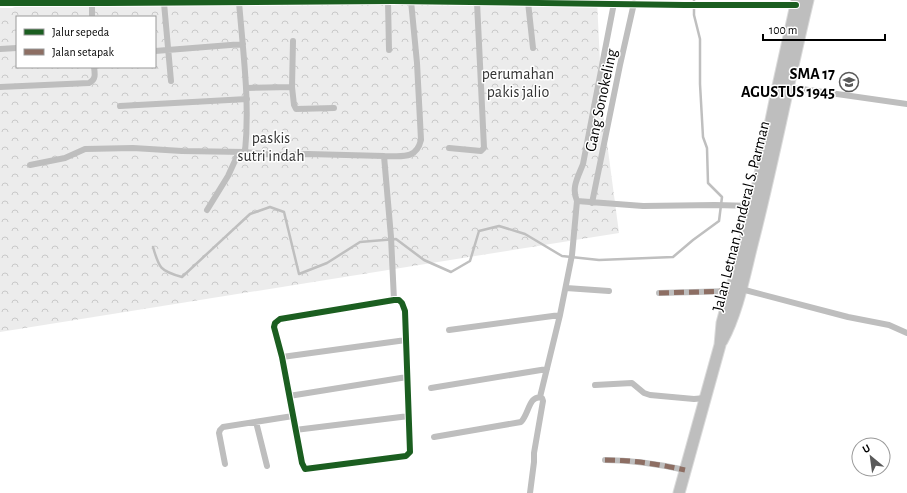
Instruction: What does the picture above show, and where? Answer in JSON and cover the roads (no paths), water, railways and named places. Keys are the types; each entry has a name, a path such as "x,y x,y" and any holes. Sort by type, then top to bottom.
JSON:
{"highway":[{"name":"Jalan Letnan Jenderal S. Parman","path":"679,493 720,345 722,324 736,290 761,209 808,0"},
{"name":"Jalan Letnan Jenderal S. Parman","path":"736,290 797,2"}],"street":[{"path":"0,3 9,1 92,3 548,1 625,2 684,5 797,2"},
{"path":"388,1 389,50"},
{"path":"30,165 65,158 85,150 133,148 182,151 246,152 275,155 308,154 407,156 413,154 418,150 421,140 412,1"},
{"path":"239,2 247,100 248,132 246,152"},
{"path":"449,148 481,151 484,148 477,2"},
{"path":"528,2 533,48"},
{"path":"92,3 92,16"},
{"path":"164,3 171,81"},
{"path":"530,493 534,453 543,401 540,397 560,315 572,255 577,201 574,191 583,164 614,3"},
{"name":"Gang Sonokeling","path":"592,203 618,73 634,3"},
{"path":"293,41 292,87 294,105 296,109 334,108"},
{"path":"156,51 242,44"},
{"path":"0,49 16,48"},
{"path":"0,87 89,83 93,81 95,77 94,68"},
{"path":"246,88 292,87"},
{"path":"788,87 907,104"},
{"path":"120,106 247,100"},
{"path":"207,210 228,176 238,152"},
{"path":"384,156 391,237 394,300"},
{"path":"577,201 643,206 754,206"},
{"path":"566,288 609,291"},
{"path":"659,293 736,290 848,317 889,325 907,333"},
{"path":"399,300 405,311 406,340 410,452 406,456 306,469 304,467 282,357 274,327 277,320 399,300"},
{"path":"449,330 560,315"},
{"path":"282,357 406,340"},
{"path":"431,388 547,369"},
{"path":"289,396 407,377"},
{"path":"595,385 632,383 644,393 650,395 694,399 705,398"},
{"path":"434,437 521,422 525,418 531,402 535,398 540,397"},
{"path":"225,464 219,432 223,427 293,416"},
{"path":"296,430 409,416"},
{"path":"256,422 267,466"},
{"path":"605,460 630,460 685,470"}],"waterway":[{"path":"153,247 157,260 162,268 169,273 182,277 250,214 270,207 284,212 299,274 327,263 360,242 396,239 424,260 451,272 470,261 479,231 499,226 525,234 562,256 599,260 673,257 719,221 722,197 708,183 707,148 703,137 700,84 700,39 694,15 694,0"}],"place":[{"name":"SMA 17 AGUSTUS 1945","path":"849,82"}],"park label":[{"name":"perumahan pakis jalio","path":"518,82"},
{"name":"paskis sutri indah","path":"271,146"}]}
